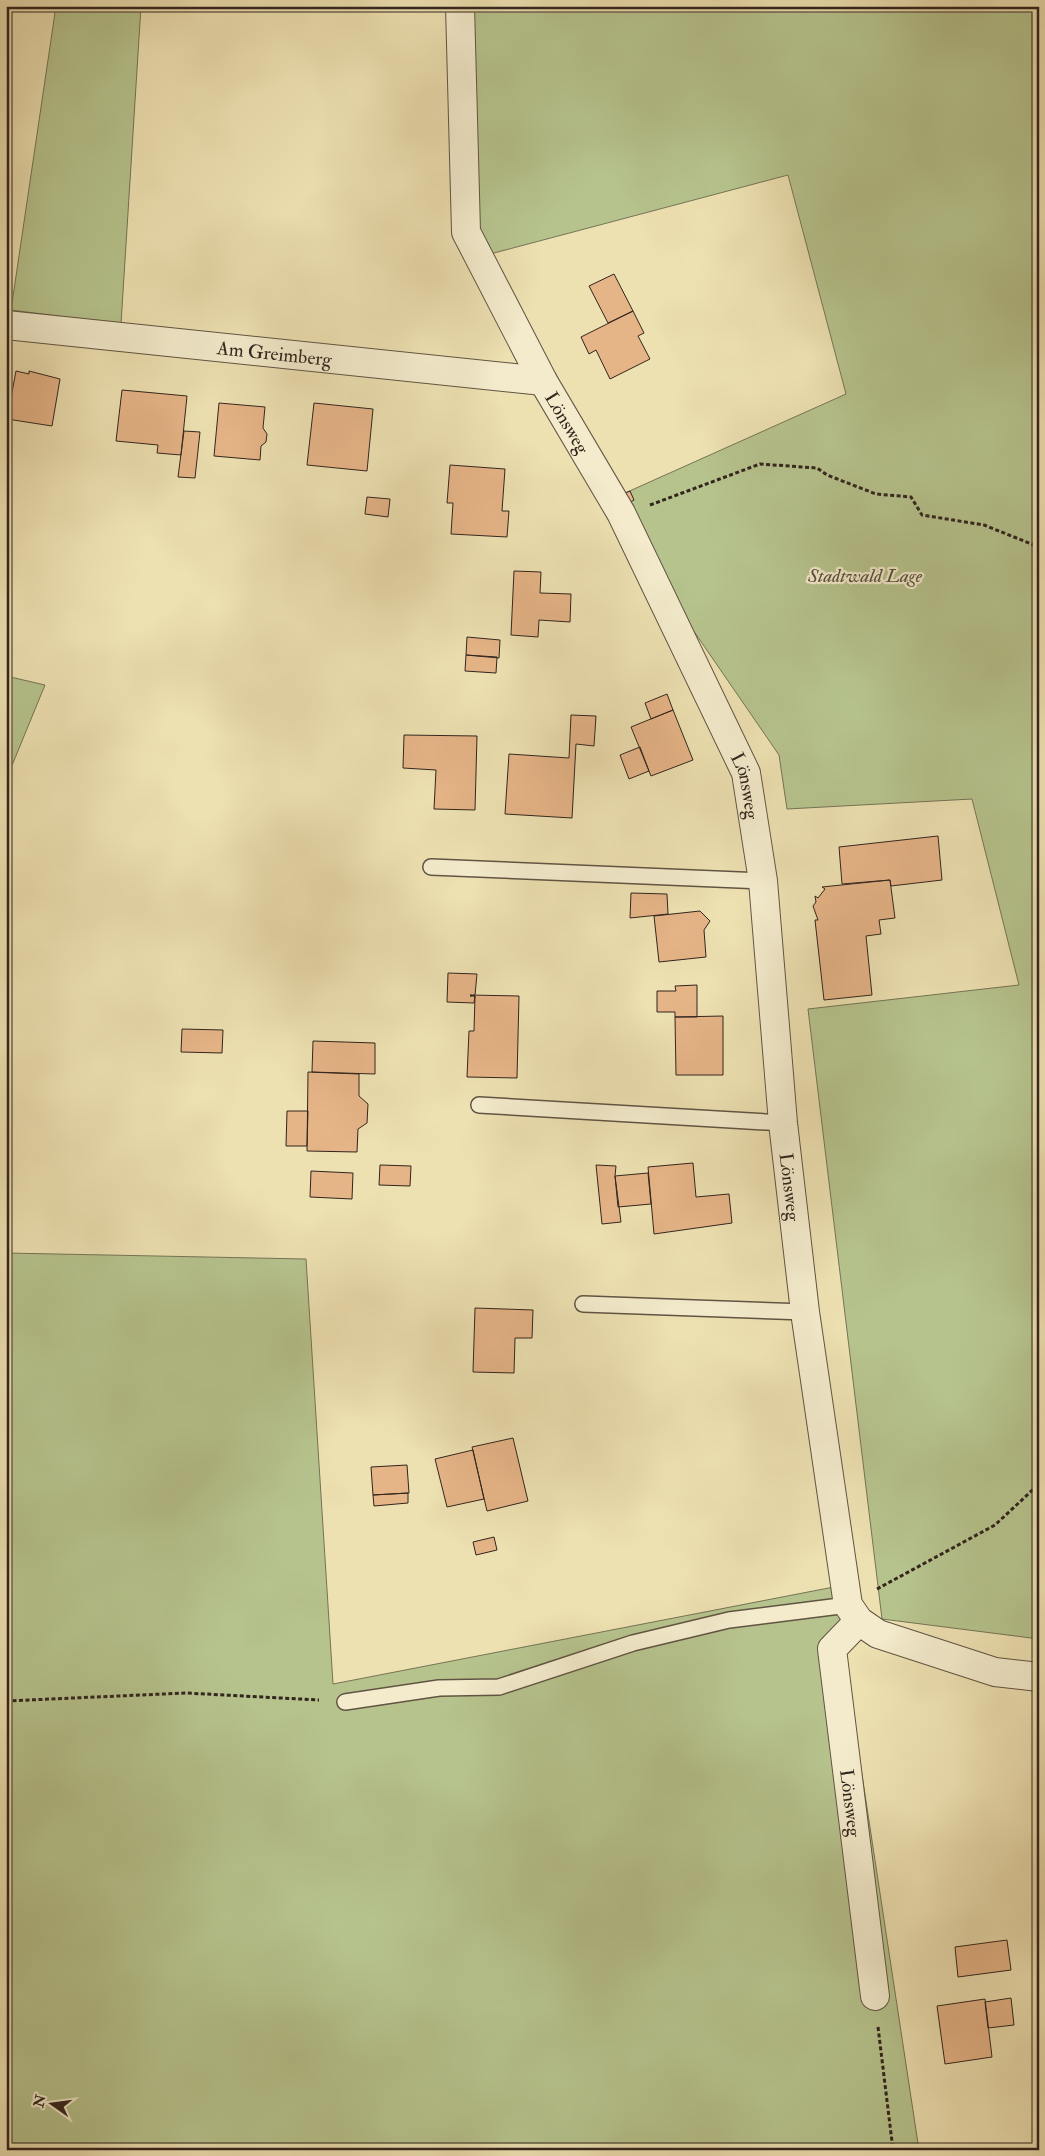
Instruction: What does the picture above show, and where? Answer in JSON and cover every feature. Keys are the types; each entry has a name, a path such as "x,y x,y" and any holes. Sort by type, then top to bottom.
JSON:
{"street":[{"name":"Lönsweg","path":"460,6 466,232 544,381 621,513 746,773 763,881 783,1123 805,1312 853,1613 832,1649 875,1996"},
{"name":"Am Greimberg","path":"6,325 544,381"},
{"path":"853,1613 878,1634 995,1672 1039,1677"}],"lane":[{"path":"431,867 763,881"},
{"path":"480,1105 783,1123"},
{"path":"583,1304 805,1312"},
{"path":"345,1702 439,1688 499,1687 633,1643 720,1622 853,1613"}],"path":[{"path":"646,507 760,464 817,468 827,475 876,494 911,497 922,515 984,524 1039,547"},
{"path":"853,1613 995,1525 1039,1484"},
{"path":"6,1701 186,1693 345,1702"},
{"path":"875,1996 893,2150"},
{"path":"6,2146 7,2150"}],"green space":[{"path":"56,6 141,6 121,324 11,310"},
{"name":"Stadtwald Lage","path":"463,6 1039,6 1039,1639 882,1619 808,1009 1019,985 972,799 787,809 779,755 605,502 846,394 788,175 479,257"},
{"path":"6,676 45,685 6,780"},
{"path":"6,1253 306,1259 333,1684 839,1586 842,1643 919,2150 6,2150"}],"building":[{"path":"614,274 633,311 608,323 589,286"},
{"path":"633,311 644,333 638,336 650,359 610,379 596,350 589,354 581,337"},
{"path":"16,371 29,374 29,371 60,379 52,426 7,419"},
{"path":"122,390 187,396 181,455 157,453 158,445 116,441"},
{"path":"219,403 265,407 263,428 267,434 266,442 261,446 260,460 214,456"},
{"path":"314,403 373,409 367,471 307,465"},
{"path":"184,431 200,432 195,478 178,477"},
{"path":"450,465 505,469 502,511 509,511 507,537 451,534 453,503 447,503"},
{"path":"630,491 634,500 625,505 621,495"},
{"path":"367,497 390,499 388,517 365,514"},
{"path":"514,571 541,572 540,593 571,594 570,622 539,620 538,637 511,635"},
{"path":"467,637 500,640 499,658 466,655"},
{"path":"466,655 497,657 496,673 465,671"},
{"path":"667,694 673,710 651,719 645,703"},
{"path":"673,710 693,760 651,776 631,727"},
{"path":"571,715 596,716 594,746 576,744 572,818 505,814 509,754 569,758"},
{"path":"404,735 477,736 475,810 434,809 436,770 403,768"},
{"path":"640,747 649,771 629,779 620,755"},
{"path":"938,836 942,880 891,886 890,880 842,884 839,847"},
{"path":"890,880 895,918 879,920 881,934 866,936 872,995 824,1000 815,920 818,920 813,906 816,902 815,896 818,898 825,889 822,887"},
{"path":"631,893 667,894 668,914 630,918"},
{"path":"700,911 710,921 704,930 706,957 659,962 654,916"},
{"path":"448,973 477,974 475,995 470,996 475,996 474,1003 447,1002"},
{"path":"697,985 697,1017 675,1017 675,1012 657,1012 657,991 676,991 675,986"},
{"path":"470,995 519,996 517,1078 467,1077 469,1031 474,1031 475,996"},
{"path":"723,1016 723,1075 676,1075 675,1017"},
{"path":"182,1029 223,1030 222,1053 181,1052"},
{"path":"313,1041 375,1043 375,1074 312,1072"},
{"path":"308,1072 359,1074 359,1096 368,1104 367,1123 358,1129 357,1152 307,1151"},
{"path":"287,1111 308,1111 307,1146 286,1146"},
{"path":"693,1163 696,1197 729,1194 732,1223 654,1234 648,1167"},
{"path":"380,1165 411,1166 410,1186 379,1185"},
{"path":"596,1165 616,1166 615,1176 621,1222 602,1224"},
{"path":"311,1171 353,1173 352,1199 310,1197"},
{"path":"648,1173 651,1204 618,1207 615,1176"},
{"path":"475,1308 533,1310 532,1338 515,1338 514,1373 473,1372"},
{"path":"513,1438 528,1501 487,1511 472,1447"},
{"path":"473,1450 484,1499 447,1507 435,1459"},
{"path":"407,1465 409,1493 373,1495 371,1467"},
{"path":"408,1493 408,1503 374,1506 373,1495"},
{"path":"494,1537 497,1550 476,1555 473,1542"},
{"path":"1007,1940 1011,1970 958,1977 955,1947"},
{"path":"1011,1998 1014,2025 988,2028 985,2002"},
{"path":"985,1999 992,2057 945,2064 937,2006"}]}
